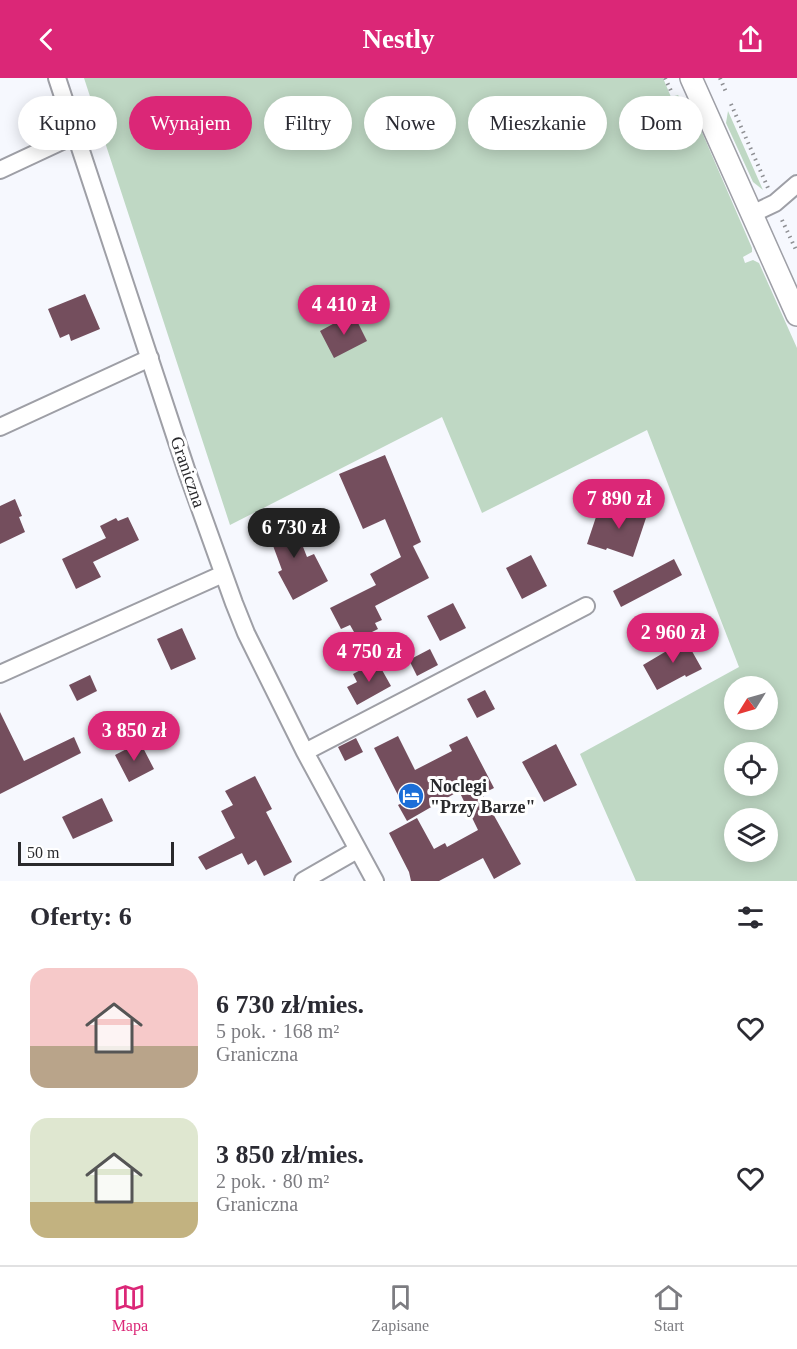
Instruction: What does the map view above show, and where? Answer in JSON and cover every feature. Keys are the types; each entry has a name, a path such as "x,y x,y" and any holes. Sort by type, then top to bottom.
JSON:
{"street":[{"name":"Graniczna","path":"57,78 63,96"},
{"path":"691,78 797,315"},
{"path":"0,170 43,150"},
{"name":"Graniczna","path":"80,150 223,574 246,633 305,752 375,881"},
{"path":"752,214 774,203 792,188"},
{"path":"0,427 150,358"},
{"path":"0,674 223,574"},
{"path":"305,752 585,606"},
{"path":"303,881 357,850"}],"path":[{"path":"665,78 672,93"},
{"path":"720,78 726,92"},
{"path":"731,104 770,191"},
{"path":"780,213 797,252"}],"green space":[{"path":"84,78 663,78 671,96 619,96 619,150 703,150 703,135 752,248 752,252 743,257 745,263 753,260 759,263 797,348 797,881 636,881 580,754 739,667 647,430 482,513 442,417 230,525 108,150 117,150 117,96 90,96"},
{"path":"728,111 763,190 753,182 726,123"}],"building":[{"path":"85,294 100,329 71,341 69,334 60,338 48,309"},
{"path":"353,313 367,341 334,358 320,331"},
{"path":"385,455 421,542 413,546 429,578 375,606 382,620 375,623 378,629 358,639 350,625 341,629 330,608 376,585 370,574 401,557 385,519 363,529 339,474"},
{"path":"15,499 25,532 0,544 0,506"},
{"path":"621,503 648,512 633,557 587,544 597,514 604,517 607,507 618,511"},
{"path":"290,514 307,557 314,554 328,581 293,600 278,572 282,570 265,524"},
{"path":"128,517 139,540 93,562 101,577 76,589 62,559 106,538 100,526 116,518 118,521"},
{"path":"531,555 547,586 522,599 506,568"},
{"path":"674,559 682,575 621,607 613,591"},
{"path":"453,603 466,628 440,641 427,616"},
{"path":"182,628 196,659 171,670 157,639"},
{"path":"679,628 702,669 657,690 643,665 675,646"},
{"path":"430,649 438,665 417,676 409,660"},
{"path":"377,661 391,686 357,705 347,687 357,682 353,674"},
{"path":"90,675 97,691 77,701 69,685"},
{"path":"485,690 495,709 477,718 467,699"},
{"path":"0,712 24,761 74,737 81,753 0,794"},
{"path":"398,736 415,770 452,751 449,745 467,736 494,788 482,794 521,864 494,879 483,858 439,881 411,881 409,872 389,833 417,818 434,849 445,843 447,847 478,830 459,791 407,821 398,805 402,803 374,748"},
{"path":"356,738 363,752 345,761 338,747"},
{"path":"140,742 154,769 129,782 115,755"},
{"path":"556,744 577,785 544,802 522,762"},
{"path":"255,776 272,809 266,812 292,862 264,876 256,860 248,865 242,853 206,870 198,857 235,838 221,811 233,805 225,791"},
{"path":"102,798 113,821 73,839 62,817"}],"place":[{"name":"Noclegi \"Przy Barze\"","path":"411,796"}]}
